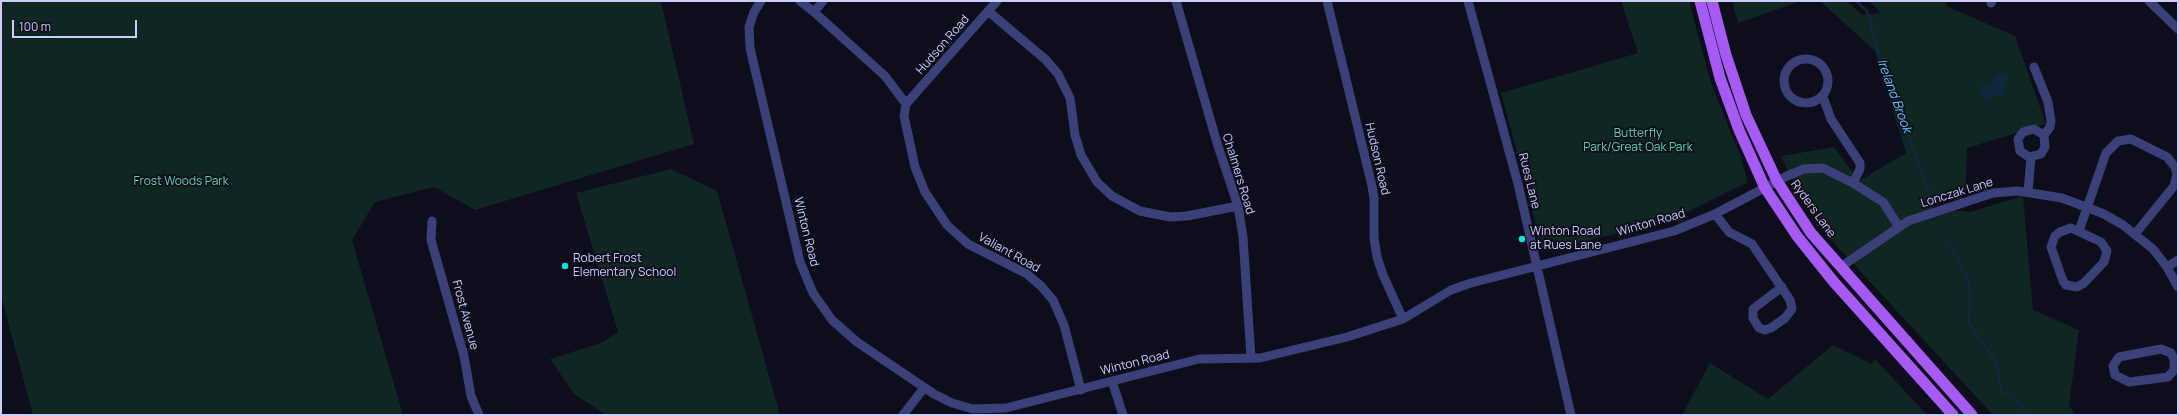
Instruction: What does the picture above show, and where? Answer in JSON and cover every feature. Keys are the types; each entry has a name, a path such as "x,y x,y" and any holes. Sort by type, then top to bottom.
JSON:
{"main road":[{"path":"1700,1 1720,78 1738,130 1765,188 1797,236 1833,282 1953,415"},
{"name":"Ryders Lane","path":"1712,1 1726,55 1746,115 1777,181 1811,233 1842,266 1972,415"}],"street":[{"name":"Winton Road","path":"761,1 754,12 749,27 750,48 797,248 806,278 822,307 844,331 924,388 952,403 984,410 1006,408 1199,360 1251,358 1279,354 1346,338 1403,320 1451,290 1471,283 1674,231 1715,214 1804,168 1824,168 1883,202 1899,226"},
{"path":"800,1 885,76 906,104"},
{"path":"814,12 823,1"},
{"name":"Hudson Road","path":"906,104 997,1"},
{"name":"Chalmers Road","path":"1176,1 1217,143 1238,206 1243,237 1251,358"},
{"name":"Hudson Road","path":"1327,1 1374,199 1374,238 1377,257 1383,275 1403,320"},
{"name":"Rues Lane","path":"1468,1 1497,104 1538,267 1571,415"},
{"path":"2149,1 2178,29"},
{"path":"988,11 1046,60 1058,74 1070,98 1081,155 1097,182 1112,196 1140,211 1170,217 1187,216 1238,206"},
{"path":"1823,97 1807,104 1793,100 1785,88 1784,80 1789,67 1802,59 1816,61 1822,65 1828,78 1828,86 1823,97 1831,119 1860,163 1860,169 1853,184"},
{"path":"2034,67 2048,102 2050,115 2050,127 2044,135"},
{"name":"Valiant Road","path":"906,104 904,116 915,167 925,192 947,225 968,244 1027,274 1047,292 1062,320 1081,390"},
{"path":"2031,129 2037,130 2044,135 2046,144 2044,150 2038,156 2031,157 2024,155 2020,151 2018,145 2019,136 2023,132 2031,129"},
{"path":"2079,230 2106,153 2114,143 2131,139 2167,157 2176,167 2176,180 2174,186 2134,234"},
{"path":"2028,192 2031,157"},
{"name":"Lonczak Lane","path":"1842,266 1899,226 1921,216 1993,193 2018,191 2062,198 2104,214 2134,234 2152,249 2167,267 2178,288"},
{"path":"1715,214 1729,232 1752,244 1782,288 1790,300 1792,309 1790,314 1771,328 1765,330 1759,328 1753,318 1753,309 1782,288"},
{"name":"Frost Avenue","path":"432,221 431,240 464,356 471,396 479,415"},
{"path":"2071,228 2079,230 2101,242 2105,246 2107,256 2104,262 2084,283 2077,287 2071,287 2063,281 2051,247 2055,236 2060,232 2071,228"},
{"path":"2167,267 2178,260"},
{"path":"2161,349 2171,354 2176,359 2174,370 2165,378 2128,382 2115,375 2114,372 2115,361 2124,355 2161,349"},
{"path":"1112,382 1123,415"},
{"path":"903,415 924,388"}],"green space":[{"name":"Frost Woods Park","path":"1,1 661,1 694,144 475,210 434,187 375,202 352,240 403,415 33,415 1,296"},
{"name":"Butterfly Park/Great Oak Park","path":"1621,1 1689,1 1711,83 1740,155 1747,179 1746,183 1667,222 1543,251 1501,93 1638,53"},
{"path":"1732,1 1801,1 1738,23"},
{"path":"1820,1 1847,1 1862,15 1881,13 1869,1 1948,1 1946,6 2015,36 2046,124 1967,148 1966,190 1923,207 1970,212 2023,196 2033,310 2079,330 2069,405 2075,415 1993,415 1835,244 1797,190 1781,156 1834,147 1859,181 1906,153 1875,51"},
{"path":"671,169 717,191 780,415 606,415 574,394 550,359 601,343 618,332 576,193"},
{"path":"1833,345 1872,364 1875,359 1927,415 1682,415 1710,363 1768,399"}],"water":[{"path":"2003,71 2011,80 2005,85 2004,95 2001,97 1995,95 1988,101 1980,93 1979,88 1983,85 1987,86"}],"waterway":[{"name":"Ireland Brook","path":"1856,1 1867,11 1881,63 1930,194"},
{"name":"Ireland Brook","path":"1946,238 1968,279 1971,305 1968,321 1996,362 2001,391 2023,406 2025,415"}],"place":[{"name":"Winton Road at Rues Lane","path":"1522,239"},
{"name":"Robert Frost Elementary School","path":"565,266"}]}
